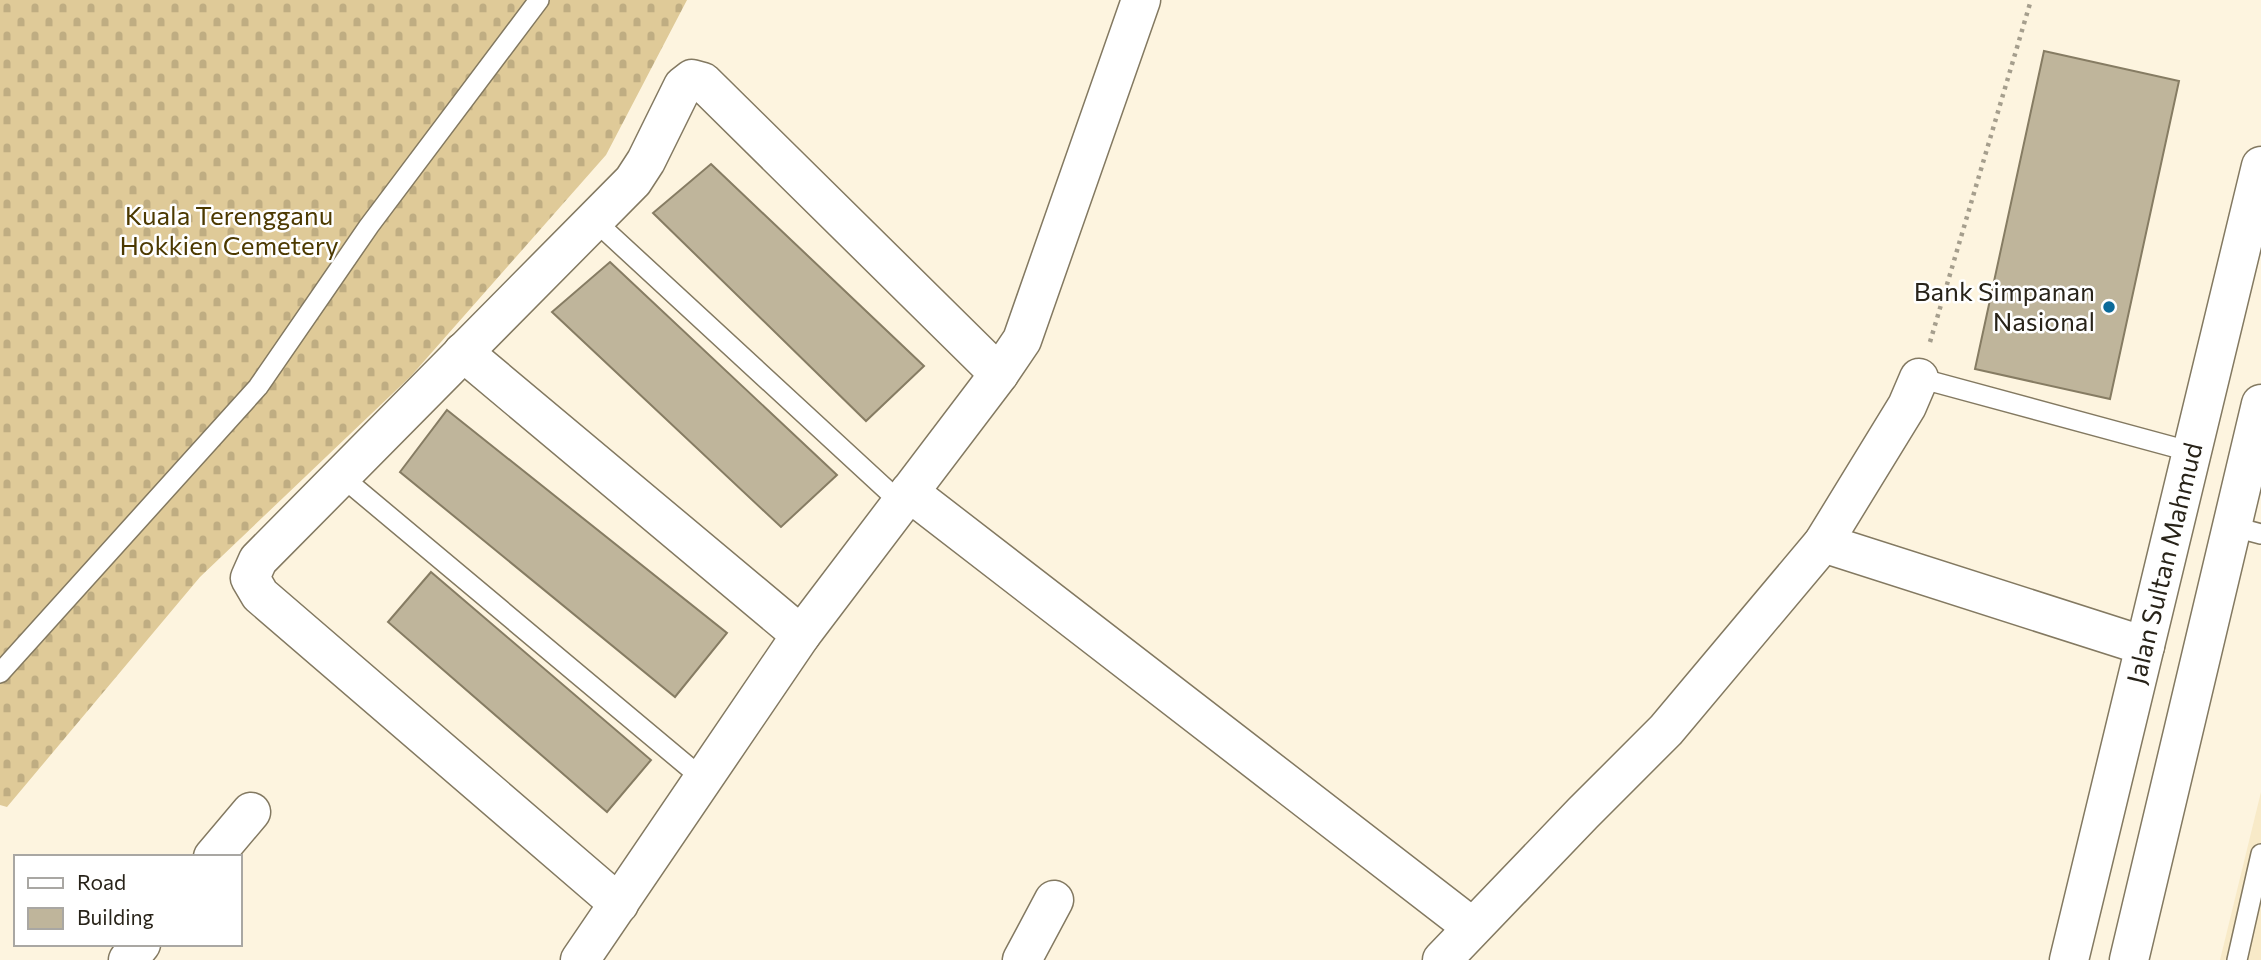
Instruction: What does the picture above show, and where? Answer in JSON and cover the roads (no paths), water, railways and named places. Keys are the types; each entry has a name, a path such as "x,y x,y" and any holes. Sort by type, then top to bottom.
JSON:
{"street":[{"path":"580,960 801,635 1022,340 1141,0"},
{"path":"619,904 260,595 250,578 258,560 633,181 646,161 682,86 692,79 704,82 999,374"},
{"name":"Jalan Sultan Mahmud","path":"2069,960 2261,166"},
{"path":"463,352 801,635"},
{"path":"1442,960 1666,730 1823,543 1907,406 1919,379"},
{"path":"2129,960 2246,530 2261,404"},
{"path":"905,498 1472,927"},
{"path":"1823,543 2145,646"},
{"path":"216,855 251,812"},
{"path":"1022,960 1054,900"},
{"path":"128,960 139,946"}],"lane":[{"path":"0,673 258,387 369,226 540,0"},
{"path":"594,220 905,498"},
{"path":"1919,379 2192,453"},
{"path":"341,476 703,779"},
{"path":"2237,960 2261,854"}],"place":[{"name":"Bank Simpanan Nasional","path":"2109,307"}],"park label":[{"name":"Kuala Terengganu Hokkien Cemetery","path":"229,231"}]}
